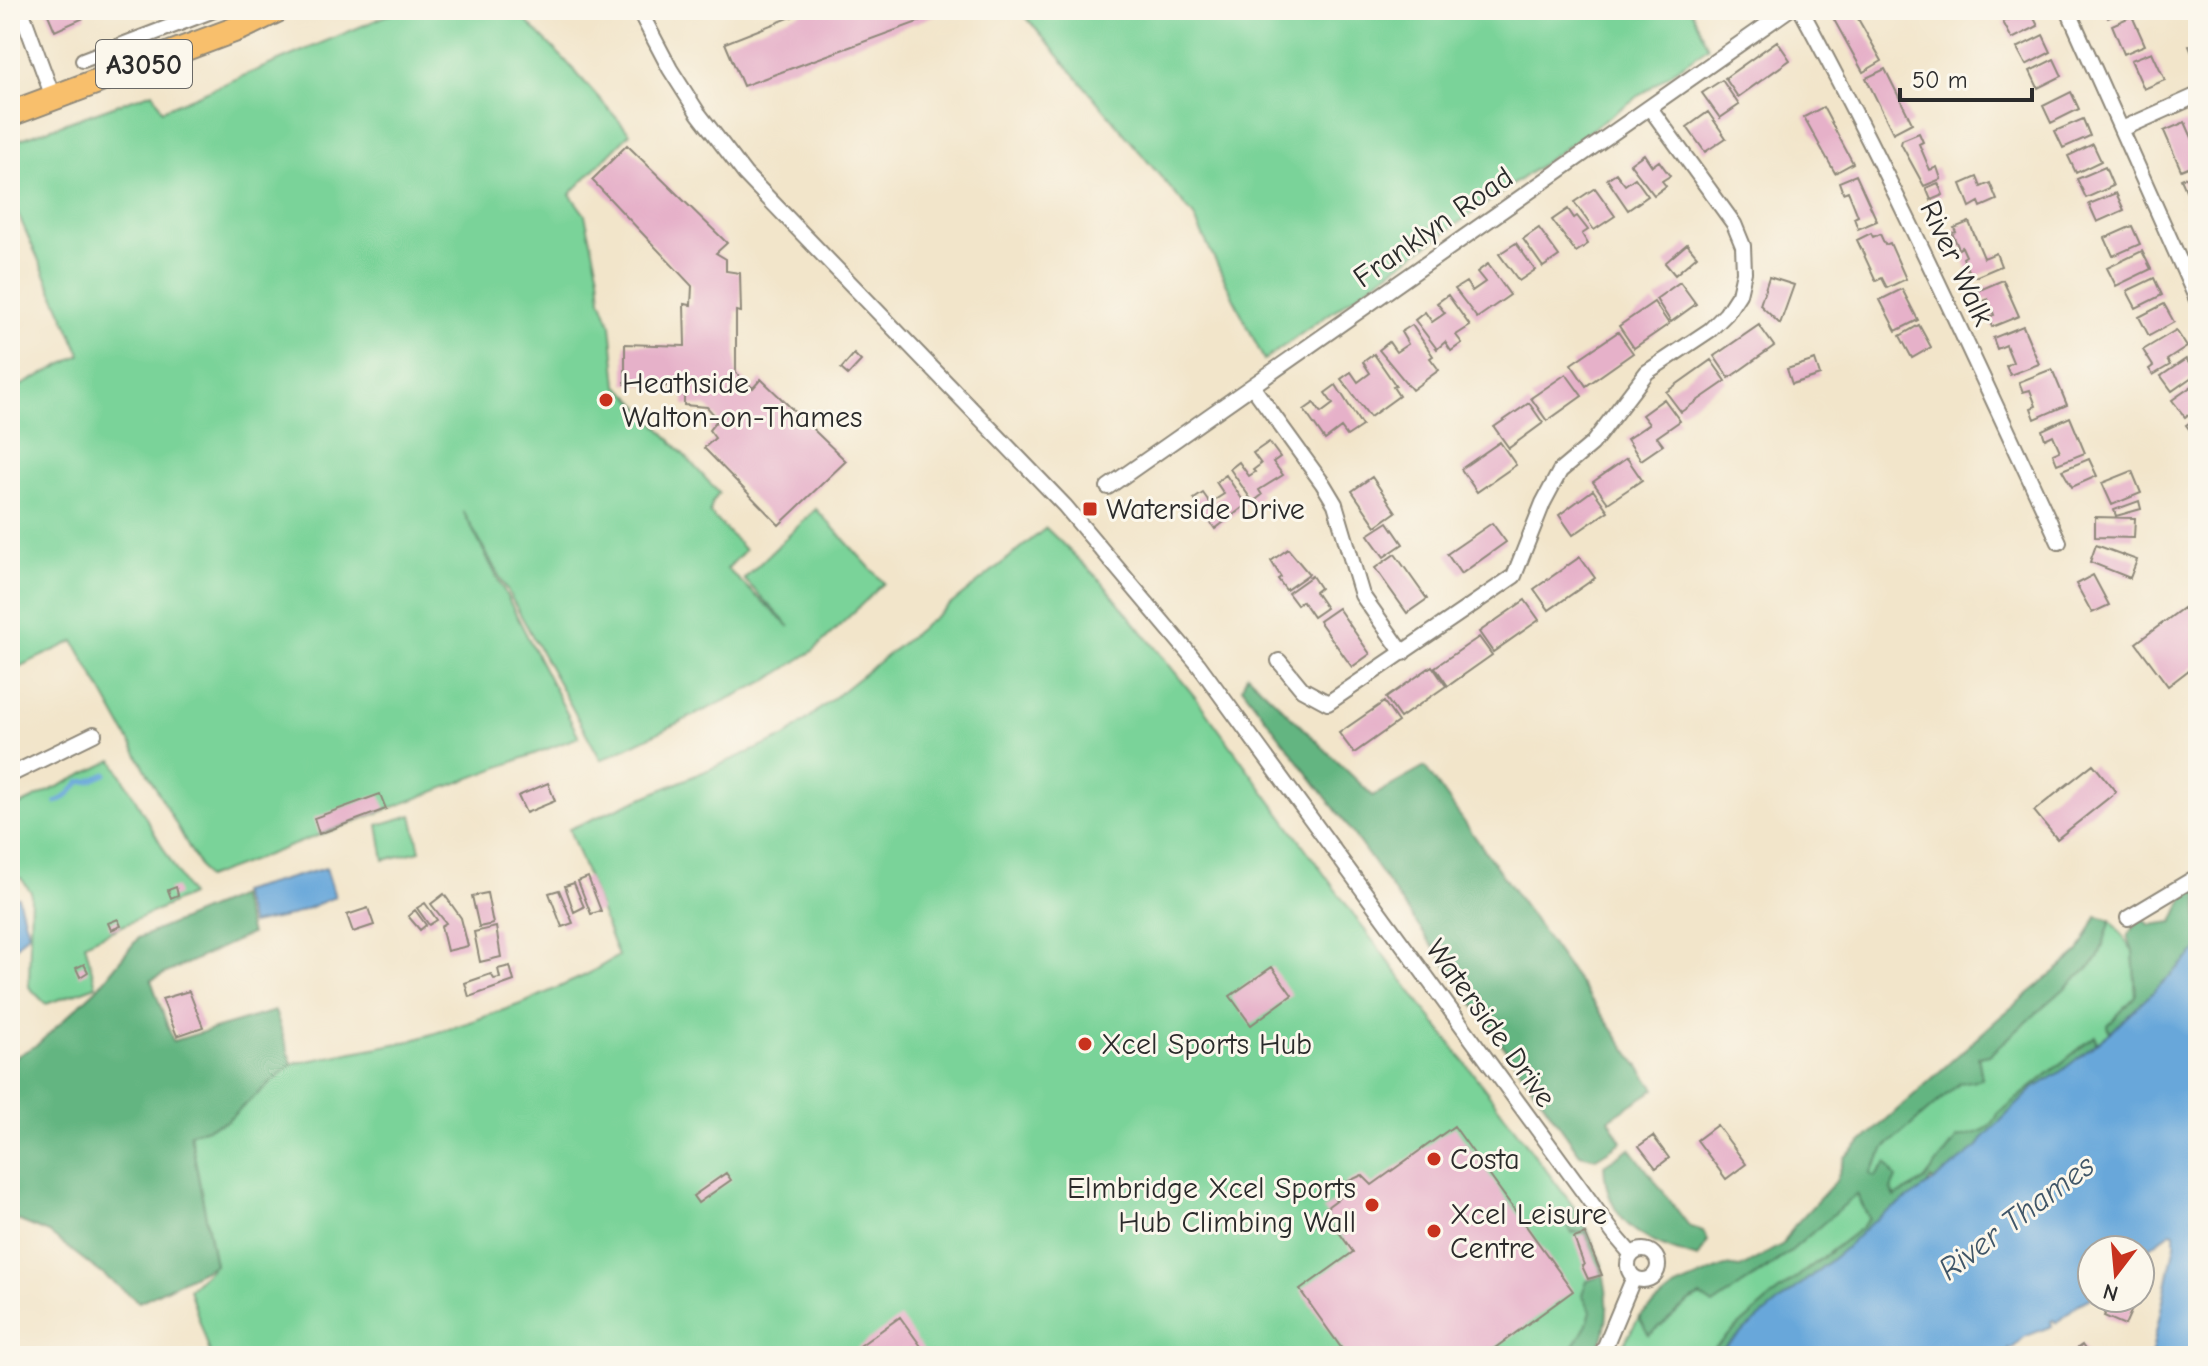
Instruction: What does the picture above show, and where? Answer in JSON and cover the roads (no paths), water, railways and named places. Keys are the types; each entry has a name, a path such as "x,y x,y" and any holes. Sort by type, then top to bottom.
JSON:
{"main road":[{"name":"A3050","path":"10,114 242,27 277,10"}],"street":[{"path":"21,10 53,97"},
{"path":"83,60 214,10"},
{"name":"Waterside Drive","path":"639,10 670,69 698,113 745,174 1065,506 1198,664 1632,1255"},
{"name":"Franklyn Road","path":"1108,487 1788,10"},
{"name":"River Walk","path":"1801,10 1919,243 2059,542"},
{"path":"2068,10 2198,302"},
{"path":"143,38 154,60"},
{"path":"2122,129 2198,95"},
{"path":"1279,661 1302,689 1328,703 1514,576 1543,503 1560,471 1592,444 1647,372 1710,330 1726,314 1739,294 1744,272 1743,246 1734,224 1650,108"},
{"path":"1252,386 1329,494 1342,524 1362,595 1403,653"},
{"path":"10,775 94,734"},
{"path":"2128,918 2198,876"},
{"path":"1640,1251 1650,1252 1658,1266 1649,1279 1634,1277 1628,1269 1632,1255 1640,1251"},
{"path":"1601,1356 1634,1277"}],"water":[{"path":"326,868 335,897 289,916 251,924 240,892"},
{"path":"10,895 18,897 28,933 10,953"},
{"name":"River Thames","path":"2198,949 2198,1356 2151,1356 2175,1244 2175,1233 2171,1232 2156,1243 2156,1234 2076,1234 2076,1306 2056,1323 2051,1321 2052,1326 2024,1337 2001,1356 1713,1356 1843,1250 1872,1222 1978,1147 1983,1138 2033,1089 2110,1033"}],"waterway":[{"path":"56,802 66,797 80,782 106,774"}],"place":[{"name":"Heathside Walton-on-Thames","path":"606,400"},
{"name":"Waterside Drive","path":"1090,509"},
{"name":"Xcel Sports Hub","path":"1085,1044"},
{"name":"Costa","path":"1434,1159"},
{"name":"Elmbridge Xcel Sports Hub Climbing Wall","path":"1372,1205"},
{"name":"Xcel Leisure Centre","path":"1434,1231"}]}
